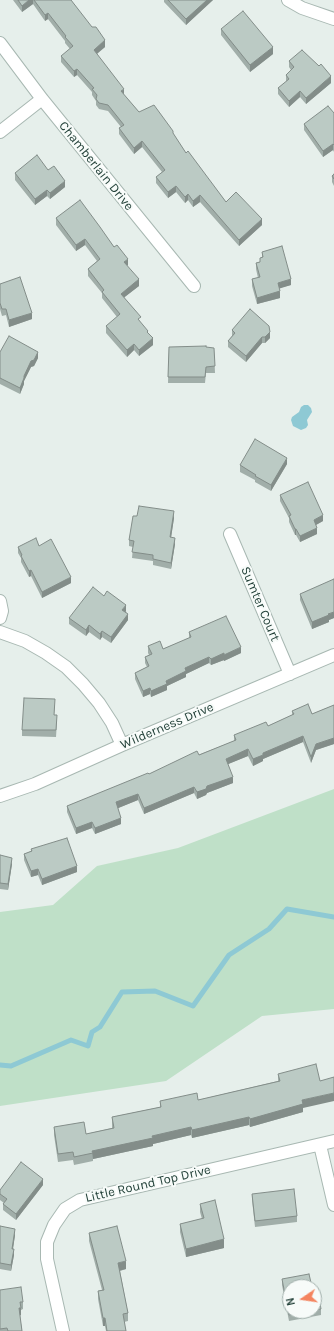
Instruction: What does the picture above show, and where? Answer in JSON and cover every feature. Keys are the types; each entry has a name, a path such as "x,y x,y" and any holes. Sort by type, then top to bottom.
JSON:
{"street":[{"path":"288,0 302,8 334,20"},
{"name":"Chamberlain Drive","path":"0,43 42,99 194,286"},
{"path":"0,132 42,99"},
{"name":"Sumter Court","path":"230,534 290,674"},
{"path":"0,601 2,611 0,618"},
{"path":"0,632 25,641 66,667 84,684 99,702 112,723 122,745"},
{"name":"Wilderness Drive","path":"0,796 35,784 122,745 334,655"},
{"name":"Little Round Top Drive","path":"63,1331 47,1259 47,1242 54,1225 65,1210 80,1200 334,1141"},
{"path":"320,1145 334,1205"}],"green space":[{"path":"334,789 334,1009 262,1016 166,1081 0,1106 0,912 53,905 97,866 178,848"}],"water":[{"path":"308,405 312,412 307,420 308,425 306,428 301,430 293,426 291,420 292,417 299,412 301,407"}],"building":[{"path":"18,0 29,0 22,6"},
{"path":"34,0 71,0 92,27 96,27 105,40 94,50 124,89 121,91 139,112 154,105 173,131 186,153 188,151 226,202 236,192 262,219 239,240 200,195 193,201 188,194 185,197 176,186 168,192 156,177 165,170 142,141 134,148 119,128 124,125 108,105 99,103 96,99 97,95 92,89 94,88 77,69 74,71 61,56 73,46 48,13 45,15"},
{"path":"168,0 207,0 186,19"},
{"path":"243,11 273,47 250,65 221,29"},
{"path":"302,50 319,66 321,64 331,76 306,98 300,91 289,101 278,88 289,79 286,75 294,67 289,61"},
{"path":"328,106 334,113 334,145 333,144 323,151 304,124"},
{"path":"37,155 48,170 54,166 65,181 50,193 47,190 35,199 15,173"},
{"path":"80,200 114,247 117,245 128,259 124,262 139,279 121,294 141,317 138,319 153,338 139,350 134,344 127,350 106,326 120,314 102,292 104,290 88,269 100,259 85,239 76,245 56,218"},
{"path":"282,246 291,279 278,283 280,291 257,298 252,279 260,277 256,263 260,262 260,258 263,257 262,252"},
{"path":"20,277 32,313 9,320 6,309 2,309 0,303 0,284"},
{"path":"250,309 269,326 270,332 265,337 262,337 246,356 228,341 235,333 232,330"},
{"path":"9,336 38,352 34,360 31,361 20,388 0,378 0,352"},
{"path":"206,346 214,348 215,366 206,367 205,377 168,377 169,347"},
{"path":"255,439 287,458 271,485 240,465"},
{"path":"308,482 323,515 314,520 317,528 300,536 295,529 289,516 291,515 280,495"},
{"path":"139,506 174,511 170,537 175,538 171,563 153,559 153,555 132,552 134,541 129,540 133,516 137,516"},
{"path":"36,538 39,546 51,539 71,577 42,592 31,570 29,571 21,556 22,555 18,547"},
{"path":"334,579 334,612 312,622 300,594"},
{"path":"93,587 104,596 107,591 126,605 122,610 128,614 111,637 102,631 100,634 89,625 86,630 69,618"},
{"path":"226,616 241,647 224,655 224,653 211,659 209,657 185,668 186,671 166,681 167,684 151,691 150,688 143,691 135,673 149,666 145,657 152,654 148,646 160,641 163,649 191,637 189,632"},
{"path":"24,698 55,699 54,715 57,715 56,730 22,730"},
{"path":"308,704 312,714 334,705 334,738 316,744 311,757 303,736 263,753 263,755 253,759 248,749 226,759 233,777 207,786 206,789 197,792 194,787 144,808 138,794 116,802 121,818 95,828 92,822 76,828 67,806 148,773 149,774 197,751 199,755 236,740 234,735 266,722 268,726 294,714 292,711"},
{"path":"67,838 77,866 42,879 38,869 31,871 24,854 32,851 31,849"},
{"path":"0,855 12,858 8,884 0,883"},
{"path":"316,1064 320,1081 334,1077 334,1093 302,1100 303,1104 250,1119 249,1117 192,1130 191,1127 152,1136 153,1138 92,1151 93,1153 74,1157 73,1152 58,1154 54,1127 84,1122 86,1134 114,1128 112,1117 161,1107 160,1101 197,1093 198,1100 280,1081 278,1074"},
{"path":"21,1162 43,1179 16,1214 3,1204 7,1199 0,1194 0,1190"},
{"path":"294,1189 297,1216 255,1221 252,1194"},
{"path":"215,1200 224,1239 186,1249 180,1224 204,1218 200,1204"},
{"path":"0,1226 15,1229 12,1249 14,1249 11,1265 0,1263"},
{"path":"117,1226 126,1261 118,1263 128,1313 123,1314 126,1331 107,1331 98,1291 104,1290 89,1233"},
{"path":"309,1274 310,1279 282,1279"},
{"path":"21,1287 23,1302 20,1302 21,1308 19,1308 22,1331 8,1331 7,1328 0,1329 0,1290"}],"waterway":[{"path":"0,1065 11,1066 71,1040 88,1046 92,1032 100,1027 122,992 155,991 193,1006 229,955 269,929 287,909 334,917"}]}
